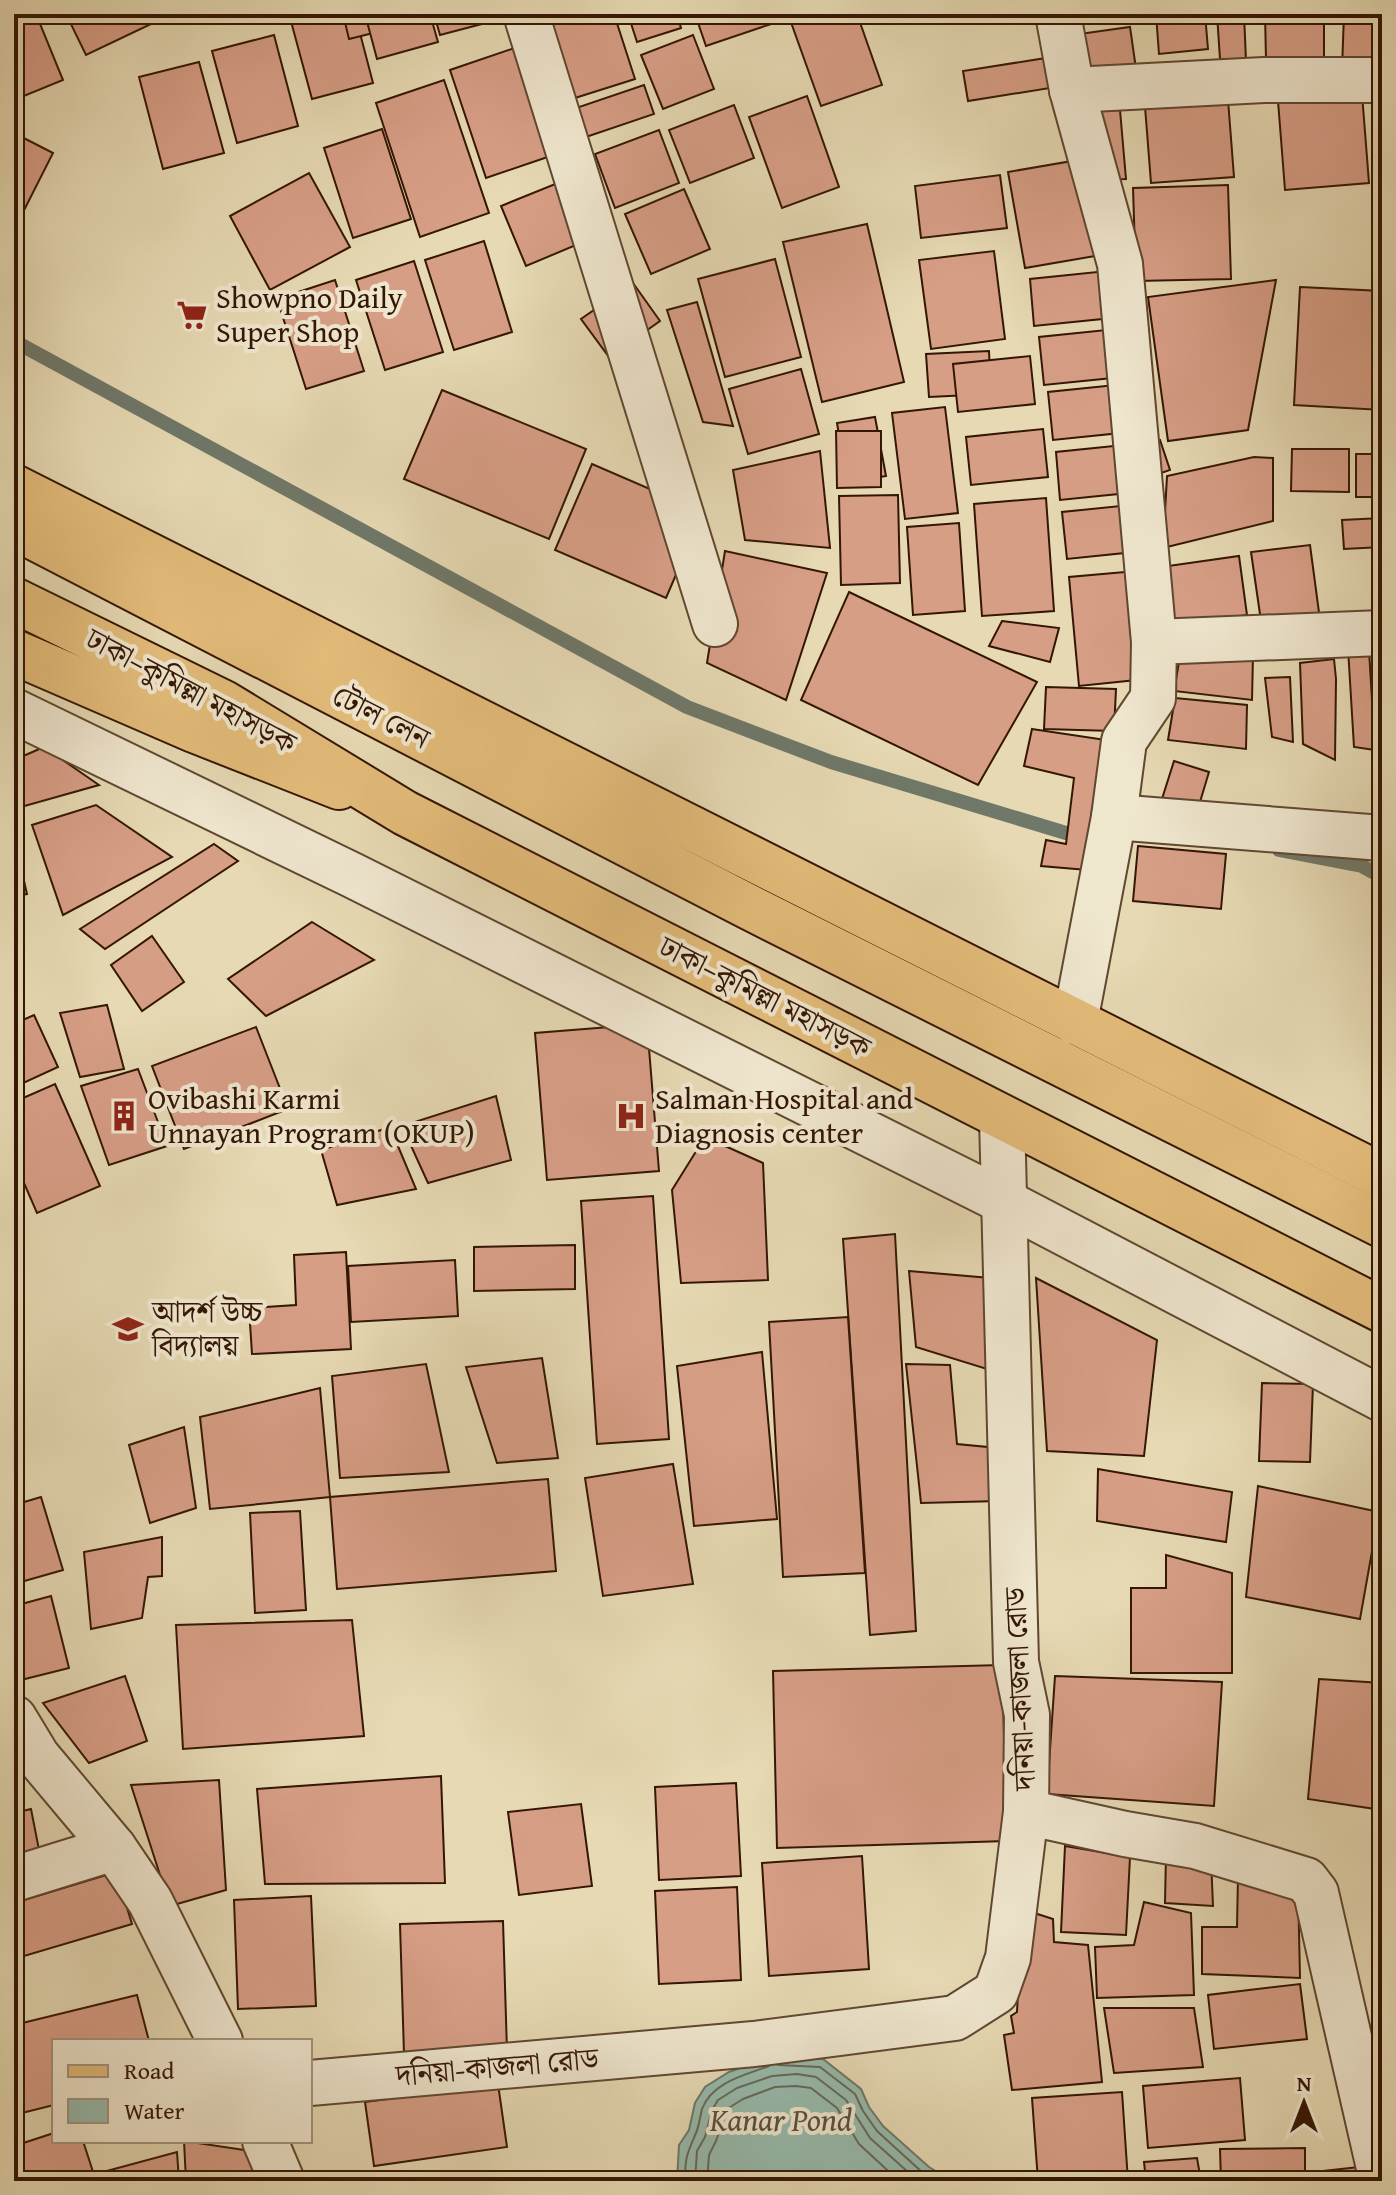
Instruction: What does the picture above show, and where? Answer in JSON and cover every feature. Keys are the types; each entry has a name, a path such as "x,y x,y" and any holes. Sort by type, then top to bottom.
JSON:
{"main road":[{"path":"14,487 1382,1176"},
{"name":"টোল লেন","path":"14,527 749,907 1382,1225"},
{"name":"ঢাকা–কুমিল্লা মহাসড়ক","path":"14,600 224,703 405,813 1382,1310"},
{"name":"ঢাকা–কুমিল্লা মহাসড়ক","path":"14,652 194,730 405,813"}],"street":[{"path":"526,14 715,624"},
{"path":"1058,14 1072,90 1120,264 1154,642 1153,698 1124,741 1112,832 1075,1022"},
{"path":"1072,90 1264,80 1382,80"},
{"path":"1154,642 1382,633"},
{"path":"14,711 366,882 1005,1202 1382,1399"},
{"path":"1112,832 1382,838"},
{"name":"দনিয়া-কাজলা রোড","path":"312,2083 754,2044 955,2018 996,1992 1008,1958 1026,1812 1027,1715 1016,1662 1002,1118"},
{"path":"14,1718 37,1756 114,1848 150,1901 219,2039"},
{"path":"1026,1812 1195,1846 1306,1880 1316,1893 1382,2181"},
{"path":"14,1879 114,1848"},
{"path":"266,2143 282,2181"}],"water":[{"name":"Kanar Pond","path":"797,2056 823,2059 861,2089 883,2126 929,2167 952,2181 677,2181 679,2145 689,2130 695,2103 705,2087 729,2072 769,2058"}],"building":[{"path":"14,14 36,14 63,80 14,100"},
{"path":"66,14 146,14 151,24 86,55"},
{"path":"289,14 355,14 373,83 312,99"},
{"path":"343,14 425,14 426,20 349,39"},
{"path":"365,14 430,14 438,42 377,59"},
{"path":"434,14 500,14 501,19 440,35"},
{"path":"548,14 614,14 635,79 575,98"},
{"path":"628,14 677,14 681,28 637,42"},
{"path":"695,14 768,14 771,24 706,46"},
{"path":"788,14 857,14 882,85 821,106"},
{"path":"1066,14 1136,14 1136,16 1066,23"},
{"path":"1156,14 1205,14 1208,49 1159,54"},
{"path":"1217,14 1244,14 1246,61 1220,59"},
{"path":"1265,14 1324,14 1324,59 1266,59"},
{"path":"1344,14 1382,14 1382,69 1342,69"},
{"path":"1130,27 1136,69 1078,77 1072,35"},
{"path":"274,35 298,126 237,143 212,51"},
{"path":"693,35 714,89 663,109 641,55"},
{"path":"535,41 571,149 486,178 450,70"},
{"path":"1046,58 1050,88 968,101 963,71"},
{"path":"199,62 224,153 163,169 139,77"},
{"path":"444,80 489,213 420,237 376,103"},
{"path":"644,85 654,114 586,137 576,108"},
{"path":"1227,87 1234,177 1151,183 1144,94"},
{"path":"1362,94 1369,183 1285,190 1278,101"},
{"path":"807,96 839,187 782,208 749,117"},
{"path":"734,105 754,158 690,183 669,130"},
{"path":"1120,110 1126,179 1100,180 1093,111"},
{"path":"382,129 411,219 353,238 324,148"},
{"path":"659,130 679,183 615,208 595,154"},
{"path":"14,133 53,153 14,230"},
{"path":"1084,159 1101,255 1025,268 1008,172"},
{"path":"309,173 350,247 270,290 230,216"},
{"path":"1000,175 1007,228 921,238 915,186"},
{"path":"570,178 595,237 526,266 501,206"},
{"path":"1228,185 1231,279 1136,281 1133,188"},
{"path":"684,189 710,249 651,274 625,214"},
{"path":"867,224 904,382 822,402 783,242"},
{"path":"484,241 512,332 454,350 425,260"},
{"path":"994,251 1005,339 931,349 919,260"},
{"path":"775,259 801,357 725,377 698,279"},
{"path":"414,261 443,352 385,370 356,280"},
{"path":"1107,271 1112,318 1034,326 1030,279"},
{"path":"335,280 364,371 306,389 277,299"},
{"path":"1276,280 1248,430 1168,441 1148,297"},
{"path":"633,283 660,321 609,357 581,319"},
{"path":"1300,287 1382,291 1382,410 1294,405"},
{"path":"697,302 733,426 703,422 667,310"},
{"path":"1116,329 1122,377 1044,385 1039,337"},
{"path":"989,351 991,394 929,397 926,354"},
{"path":"1030,356 1035,404 958,412 953,364"},
{"path":"801,369 819,434 748,454 729,389"},
{"path":"1125,384 1130,432 1053,440 1048,392"},
{"path":"442,390 586,449 549,539 404,479"},
{"path":"945,407 958,513 905,519 892,413"},
{"path":"875,417 886,476 847,483 837,423"},
{"path":"1043,429 1048,477 971,485 966,437"},
{"path":"836,431 881,431 881,487 837,488"},
{"path":"1160,440 1170,470 1147,478 1138,447"},
{"path":"1133,444 1138,492 1060,500 1056,452"},
{"path":"1292,449 1349,449 1349,492 1291,491"},
{"path":"820,451 830,548 745,540 733,470"},
{"path":"1356,454 1382,454 1382,497 1356,497"},
{"path":"1254,457 1273,458 1273,521 1163,548 1167,476"},
{"path":"592,464 703,512 666,598 555,550"},
{"path":"898,495 900,583 841,585 839,496"},
{"path":"1046,498 1054,611 982,616 974,504"},
{"path":"1140,504 1144,551 1067,559 1062,512"},
{"path":"1382,518 1382,547 1344,549 1342,520"},
{"path":"959,523 965,611 913,615 907,527"},
{"path":"1310,545 1320,620 1262,628 1251,552"},
{"path":"725,551 827,573 786,700 707,663"},
{"path":"1239,556 1247,615 1162,627 1154,568"},
{"path":"1382,559 1382,597 1375,598 1373,560"},
{"path":"1136,571 1146,679 1079,686 1069,577"},
{"path":"849,592 1037,682 978,785 801,700"},
{"path":"1002,621 1059,628 1050,662 989,646"},
{"path":"1348,648 1369,650 1375,750 1354,747"},
{"path":"1181,650 1253,655 1252,700 1174,691"},
{"path":"1334,659 1335,760 1303,744 1300,663"},
{"path":"1290,677 1293,742 1272,737 1265,678"},
{"path":"1046,687 1116,689 1114,731 1044,729"},
{"path":"1175,698 1247,705 1246,749 1168,740"},
{"path":"1032,729 1106,740 1087,870 1041,866 1046,840 1066,844 1074,778 1024,766"},
{"path":"44,747 99,785 14,809 14,760"},
{"path":"1174,761 1209,772 1197,812 1161,802"},
{"path":"96,805 172,857 63,915 32,825"},
{"path":"14,837 27,894 14,897"},
{"path":"214,844 238,861 105,949 80,929"},
{"path":"1138,846 1226,854 1221,909 1133,901"},
{"path":"312,922 374,960 266,1016 228,979"},
{"path":"152,936 184,982 142,1011 111,965"},
{"path":"107,1005 124,1069 80,1077 60,1013"},
{"path":"34,1015 58,1067 19,1085 14,1074 14,1024"},
{"path":"647,1024 659,1171 547,1180 535,1033"},
{"path":"256,1027 288,1109 184,1149 152,1066"},
{"name":"Ovibashi Karmi Unnayan Program (OKUP)","path":"138,1069 167,1146 109,1165 81,1086"},
{"path":"55,1084 100,1186 37,1213 14,1160 14,1102"},
{"path":"496,1096 511,1160 428,1183 402,1126"},
{"path":"390,1127 416,1189 337,1205 321,1150"},
{"path":"705,1137 763,1163 768,1280 681,1283 672,1190"},
{"path":"653,1196 669,1439 597,1444 581,1201"},
{"path":"895,1234 916,1631 870,1635 843,1239"},
{"path":"575,1245 575,1289 474,1291 474,1247"},
{"path":"346,1252 351,1349 252,1354 249,1308 296,1305 294,1255"},
{"path":"455,1260 458,1316 351,1322 348,1266"},
{"path":"909,1271 990,1278 990,1370 916,1347"},
{"path":"1036,1278 1157,1340 1144,1456 1047,1451"},
{"path":"848,1317 865,1573 783,1577 769,1322"},
{"path":"762,1352 777,1519 694,1526 677,1366"},
{"path":"542,1358 558,1458 497,1463 466,1367"},
{"path":"426,1364 449,1472 340,1478 332,1376"},
{"path":"906,1364 950,1365 957,1444 998,1448 999,1501 921,1503"},
{"path":"1262,1383 1313,1384 1310,1462 1259,1461"},
{"path":"320,1388 330,1497 210,1509 200,1417"},
{"path":"184,1427 196,1508 150,1523 129,1445"},
{"path":"673,1464 693,1584 603,1596 585,1478"},
{"path":"1098,1469 1232,1492 1226,1542 1097,1521"},
{"path":"548,1479 556,1571 337,1589 330,1497"},
{"path":"1258,1486 1379,1512 1360,1619 1246,1597"},
{"path":"41,1497 63,1570 14,1584 14,1505"},
{"path":"300,1511 306,1610 255,1613 250,1513"},
{"path":"162,1537 162,1576 148,1577 142,1618 91,1629 84,1552"},
{"path":"1166,1555 1232,1573 1232,1673 1131,1673 1131,1588 1166,1588"},
{"path":"1382,1595 1382,1665 1375,1663"},
{"path":"51,1596 69,1668 17,1681 14,1669 14,1606"},
{"path":"352,1620 364,1736 183,1749 176,1625"},
{"path":"1002,1665 1007,1841 777,1848 773,1671"},
{"path":"125,1676 147,1741 89,1763 43,1703"},
{"path":"1055,1676 1222,1682 1214,1806 1047,1794"},
{"path":"1319,1679 1382,1683 1382,1810 1308,1799"},
{"path":"441,1776 445,1883 265,1884 257,1789"},
{"path":"219,1780 226,1890 170,1906 131,1785"},
{"path":"736,1783 741,1876 659,1880 655,1787"},
{"path":"581,1804 592,1886 519,1895 508,1812"},
{"path":"31,1809 41,1860 14,1865 14,1813"},
{"path":"1065,1846 1130,1857 1126,1935 1061,1932"},
{"path":"1166,1854 1211,1859 1213,1906 1165,1903"},
{"path":"862,1856 869,1969 769,1976 762,1863"},
{"path":"116,1872 132,1924 14,1959 14,1903"},
{"path":"1238,1877 1298,1885 1300,1978 1202,1974 1202,1927 1237,1927"},
{"path":"737,1887 741,1980 659,1984 655,1891"},
{"path":"311,1896 316,2006 238,2009 234,1900"},
{"path":"1144,1902 1191,1913 1194,1995 1097,1998 1095,1947 1134,1945"},
{"path":"1022,1909 1053,1919 1054,1942 1088,1945 1102,2082 1012,2090 1004,2035 1014,2033 1011,2016 1017,2012"},
{"path":"503,1921 507,2051 404,2054 400,1924"},
{"path":"1300,1984 1307,2039 1214,2049 1208,1995"},
{"path":"137,1995 148,2039 52,2039 52,2106 14,2115 14,2025"},
{"path":"1104,2008 1194,2008 1203,2067 1114,2073"},
{"path":"1240,2078 1245,2140 1148,2148 1143,2086"},
{"path":"498,2084 507,2147 374,2166 365,2102"},
{"path":"1122,2092 1128,2181 1038,2181 1032,2098"},
{"path":"52,2134 52,2143 84,2143 96,2181 14,2181 14,2146"},
{"path":"184,2143 264,2153 277,2181 186,2181"},
{"path":"1305,2148 1305,2181 1221,2181 1220,2149"},
{"path":"177,2152 179,2181 105,2181 103,2172"},
{"path":"1197,2158 1201,2181 1146,2181 1144,2162"},
{"path":"1376,2165 1378,2181 1316,2181 1315,2172"}],"waterway":[{"path":"14,341 687,707 831,762 1066,833 1087,835"},
{"path":"1279,850 1362,866 1382,877"}],"place":[{"name":"Showpno Daily Super Shop","path":"192,315"},
{"name":"Ovibashi Karmi Unnayan Program (OKUP)","path":"124,1116"},
{"name":"Salman Hospital and Diagnosis center","path":"631,1116"},
{"name":"আদর্শ উচ্চ বিদ্যালয়","path":"128,1329"}]}
